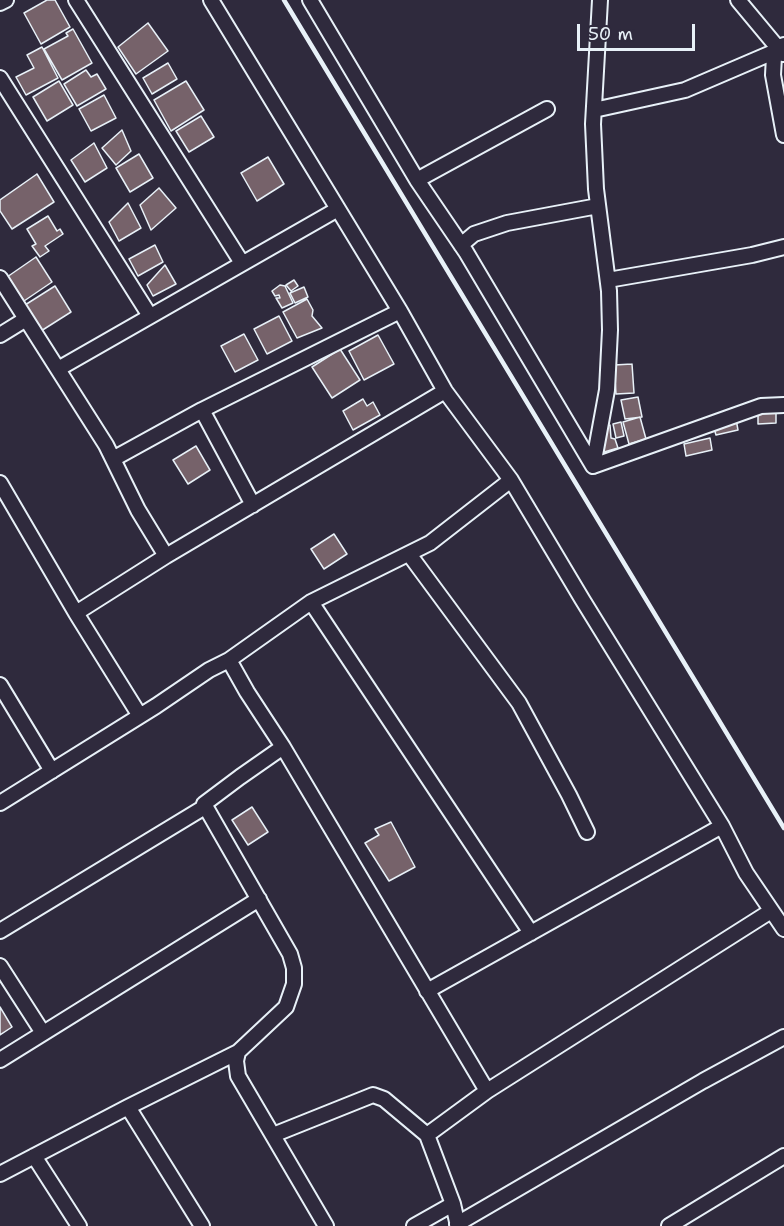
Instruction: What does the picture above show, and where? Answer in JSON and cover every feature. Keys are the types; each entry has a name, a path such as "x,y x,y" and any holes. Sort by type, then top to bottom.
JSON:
{"street":[{"path":"0,3 6,0"},
{"path":"76,0 242,264"},
{"path":"211,0 400,311 445,391 511,480 722,826 746,873 784,930"},
{"path":"310,0 417,180 461,245 593,466"},
{"path":"593,466 607,390 610,330 608,280 598,206 594,110 600,0"},
{"path":"738,0 780,50"},
{"path":"594,110 685,90 780,50"},
{"path":"780,50 773,60 772,75 784,135"},
{"path":"0,78 150,316"},
{"path":"417,180 547,109"},
{"path":"461,245 474,234 507,223 598,206"},
{"path":"58,369 338,209"},
{"path":"608,280 753,255 784,247"},
{"path":"0,278 113,459 138,510 166,556"},
{"path":"113,459 202,410 400,311"},
{"path":"0,335 26,319"},
{"path":"76,613 166,556 445,391"},
{"path":"593,466 761,406 784,405"},
{"path":"202,410 253,505"},
{"path":"0,803 209,670 229,660 311,602 430,543 511,480"},
{"path":"0,483 76,613 140,716"},
{"path":"409,554 519,703 587,832"},
{"path":"311,602 531,933"},
{"path":"229,660 487,1091"},
{"path":"0,686 52,771"},
{"path":"0,931 203,808 204,804 283,747"},
{"path":"0,1174 238,1052 286,1007 294,984 294,968 290,954 204,804"},
{"path":"427,991 722,826"},
{"path":"0,1060 259,899"},
{"path":"427,1135 487,1091 771,910"},
{"path":"0,966 43,1033"},
{"path":"273,1136 373,1095 384,1099 427,1135 453,1204 458,1225 692,1087 784,1037"},
{"path":"238,1052 236,1061 238,1076 326,1226"},
{"path":"128,1107 202,1226"},
{"path":"34,1156 79,1226"},
{"path":"669,1226 784,1156"},
{"path":"414,1226 453,1204"}],"building":[{"path":"47,0 55,0 70,27 41,44 24,13"},
{"path":"148,23 168,51 136,74 118,47"},
{"path":"73,29 92,63 62,80 44,49 68,36 66,33"},
{"path":"42,47 58,78 26,95 16,77 34,68 27,55"},
{"path":"168,63 177,79 152,94 143,78"},
{"path":"86,70 91,77 97,74 106,89 77,106 64,84"},
{"path":"59,81 73,105 47,121 33,97"},
{"path":"186,81 204,110 171,131 154,100"},
{"path":"104,95 116,118 91,131 79,109"},
{"path":"201,116 214,137 189,152 176,131"},
{"path":"122,130 131,151 116,165 102,148"},
{"path":"94,143 107,168 85,182 71,160"},
{"path":"139,154 153,178 130,192 116,168"},
{"path":"268,157 284,184 257,201 241,173"},
{"path":"37,174 54,202 12,229 0,211 0,200"},
{"path":"159,188 176,208 151,230 140,205"},
{"path":"128,203 141,228 119,241 109,222"},
{"path":"48,216 57,231 60,229 63,234 45,246 49,251 40,257 32,246 36,244 27,229"},
{"path":"155,245 163,262 138,276 129,259"},
{"path":"36,257 52,282 24,301 7,277"},
{"path":"165,265 176,284 153,296 147,285"},
{"path":"294,280 298,286 291,291 286,285"},
{"path":"280,285 285,286 293,303 282,308 276,298 280,298 279,295 275,296 272,291"},
{"path":"55,286 71,312 41,331 25,305"},
{"path":"304,287 308,297 295,303 290,293"},
{"path":"307,299 313,310 312,316 322,328 297,338 283,312"},
{"path":"279,316 292,341 267,354 254,329"},
{"path":"244,334 258,360 235,372 221,346"},
{"path":"378,335 394,364 364,380 349,351"},
{"path":"340,349 360,380 332,398 312,367"},
{"path":"632,364 634,393 616,394 614,365"},
{"path":"638,397 642,417 625,419 621,400"},
{"path":"363,399 367,406 373,402 380,415 353,430 343,411"},
{"path":"758,412 776,412 776,423 758,424"},
{"path":"640,417 646,439 629,444 623,422"},
{"path":"736,419 738,430 716,435 713,425"},
{"path":"621,422 624,436 616,438 613,424"},
{"path":"610,425 611,438 615,439 618,448 604,452 603,426"},
{"path":"710,438 712,450 686,456 684,444"},
{"path":"196,446 210,470 188,484 173,460"},
{"path":"334,534 347,554 324,569 311,549"},
{"path":"252,807 268,832 248,845 232,820"},
{"path":"391,822 415,867 389,881 365,843 379,835 375,829"},
{"path":"0,1007 12,1027 0,1035"}],"railway":[{"path":"284,0 784,828"}]}
